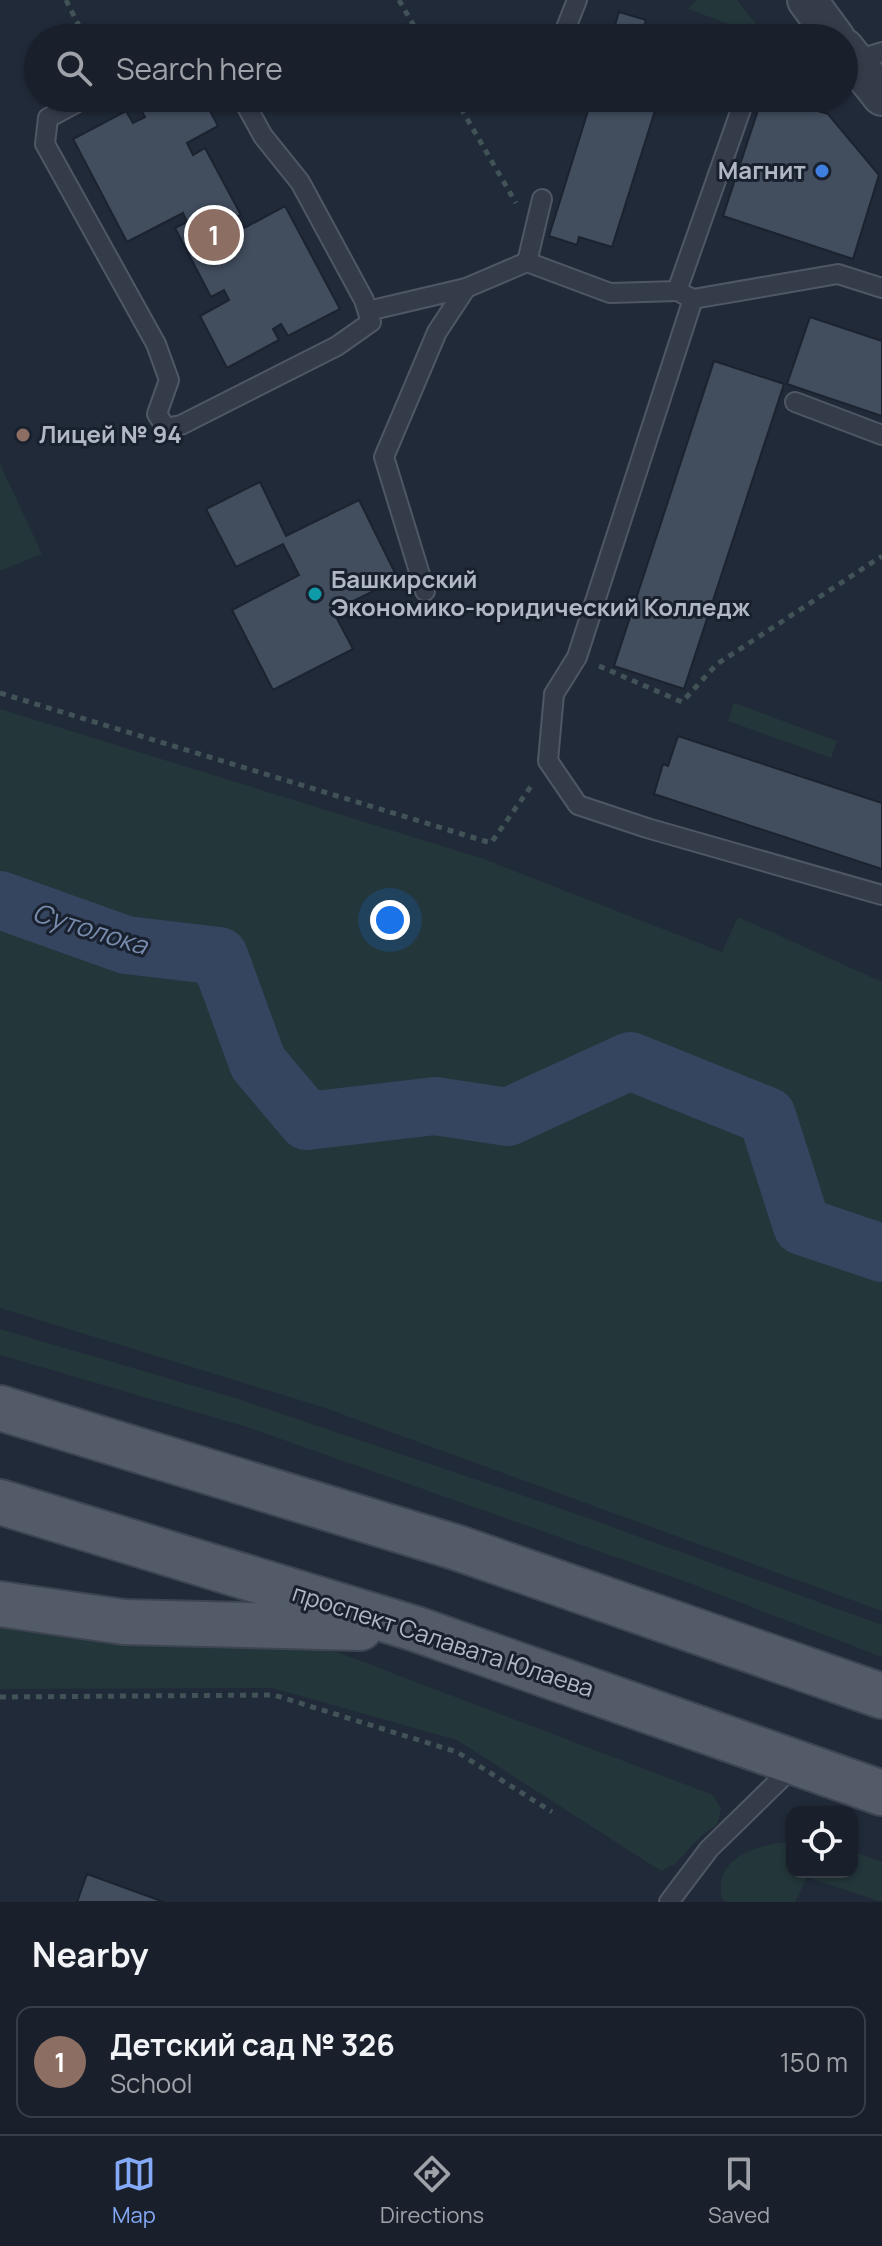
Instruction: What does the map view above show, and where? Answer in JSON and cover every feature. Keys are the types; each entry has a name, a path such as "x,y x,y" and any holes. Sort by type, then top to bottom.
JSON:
{"main road":[{"path":"0,1408 458,1548 882,1696"},
{"name":"проспект Салавата Юлаева","path":"0,1502 416,1629 882,1793"},
{"path":"0,1604 124,1622 416,1629"}],"street":[{"path":"807,0 827,24"},
{"path":"858,63 882,96"}],"lane":[{"path":"568,24 577,0"},
{"path":"59,112 48,118 45,144 156,344 169,380 157,414 166,428 181,425 337,346 371,322 364,300 300,182 263,136 250,112"},
{"path":"741,112 577,657 554,694 548,761 578,805 647,828 882,895"},
{"path":"527,262 542,199"},
{"path":"368,311 466,288 527,262 610,293 685,295 838,274 882,288"},
{"path":"425,591 384,457 437,332 466,288"},
{"path":"795,402 882,435"},
{"path":"669,1902 709,1849 798,1762"}],"path":[{"path":"66,0 78,24"},
{"path":"399,0 413,24"},
{"path":"463,112 534,236"},
{"path":"577,657 682,702 717,664 882,556"},
{"path":"0,693 491,843 548,761"},
{"path":"0,1697 274,1695 457,1752 552,1812"}],"green space":[{"path":"696,0 737,0 756,24 729,24 688,9"},
{"path":"0,464 42,554 0,571"},
{"path":"734,703 837,741 831,758 728,721"},
{"path":"0,709 484,859 722,952 738,917 882,982 882,1611 322,1407 0,1308"},
{"path":"0,1329 232,1397 554,1506 882,1625 882,1657 692,1584 247,1427 0,1355"},
{"path":"0,1625 337,1652 713,1795 721,1809 717,1825 701,1836 675,1864 661,1871 457,1740 272,1688 0,1689"},
{"path":"786,1842 786,1878 807,1878 795,1902 727,1902 722,1899 724,1872 731,1863 741,1855"},
{"path":"858,1853 882,1862 882,1902 810,1878 858,1878"}],"building":[{"path":"619,12 646,20 645,24 615,24"},
{"path":"124,112 133,123 145,117 142,112 210,112 218,126 187,143 193,155 205,148 241,215 228,221 235,233 285,206 340,309 288,336 281,324 273,329 279,340 227,368 200,316 229,300 224,290 211,297 175,228 187,222 183,213 127,242 73,139"},
{"path":"588,112 655,112 612,247 579,237 577,245 549,236"},
{"path":"757,112 828,114 879,175 853,259 723,216"},
{"path":"810,317 882,341 882,416 787,384"},
{"path":"714,361 784,384 684,689 614,666"},
{"name":"Башкирский Экономико-юридический Колледж","path":"260,482 286,536 359,500 398,579 333,611 353,649 273,690 232,610 299,575 283,544 236,567 206,509"},
{"path":"678,736 882,803 882,869 654,794 663,764 668,766"},
{"path":"87,1874 164,1902 77,1902"}],"waterway":[{"name":"Сутолока","path":"0,900 126,945 219,956 258,1063 307,1121 435,1106 508,1117 630,1061 767,1116 802,1226 882,1253"}],"place":[{"name":"Магнит","path":"822,171"},
{"name":"Детский сад № 326","path":"214,235"},
{"name":"Лицей № 94","path":"23,435"},
{"name":"Башкирский Экономико-юридический Колледж","path":"315,594"}]}
